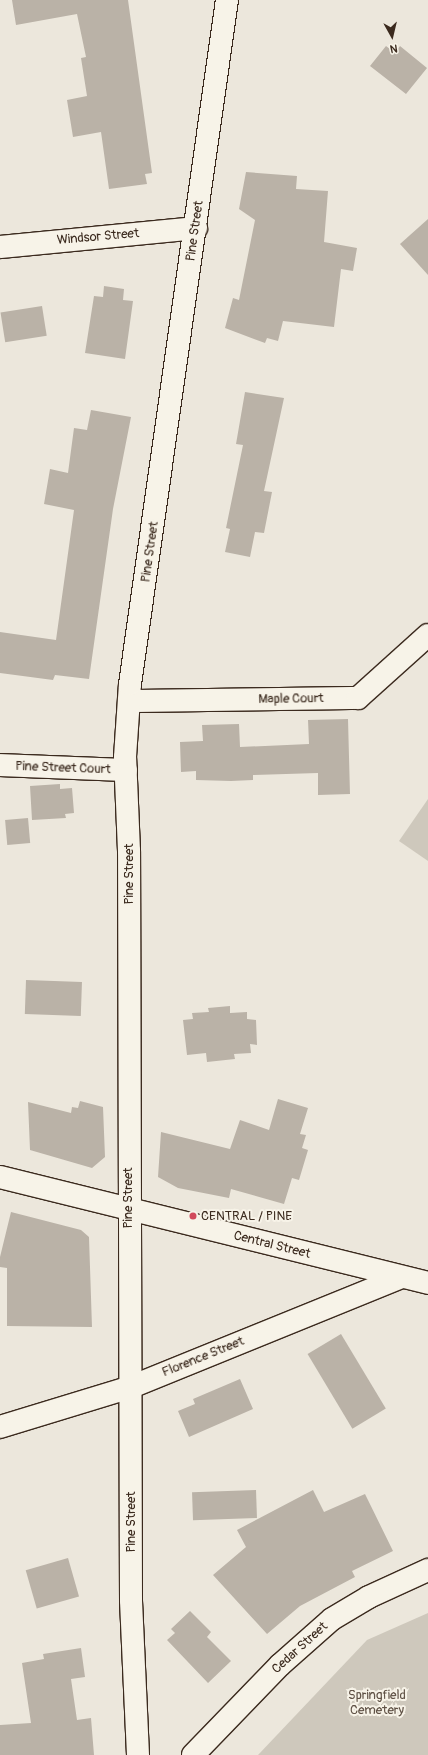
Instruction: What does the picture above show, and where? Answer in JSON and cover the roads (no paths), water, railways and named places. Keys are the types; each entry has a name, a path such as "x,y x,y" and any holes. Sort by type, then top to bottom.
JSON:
{"main road":[{"name":"Pine Street","path":"138,1755 131,1600 128,1210 129,851 126,770 129,701 227,0"},
{"name":"Windsor Street","path":"0,247 196,228"},
{"name":"Maple Court","path":"129,701 358,698 428,635"},
{"name":"Pine Street Court","path":"0,765 126,770"},
{"name":"Central Street","path":"0,1177 128,1210 428,1283"},
{"name":"Florence Street","path":"0,1427 130,1387 402,1277"},
{"name":"Cedar Street","path":"193,1755 280,1665 332,1619 369,1597 428,1570"}],"place":[{"name":"CENTRAL / PINE","path":"193,1216"}],"park label":[{"name":"Springfield Cemetery","path":"377,1704"}]}
